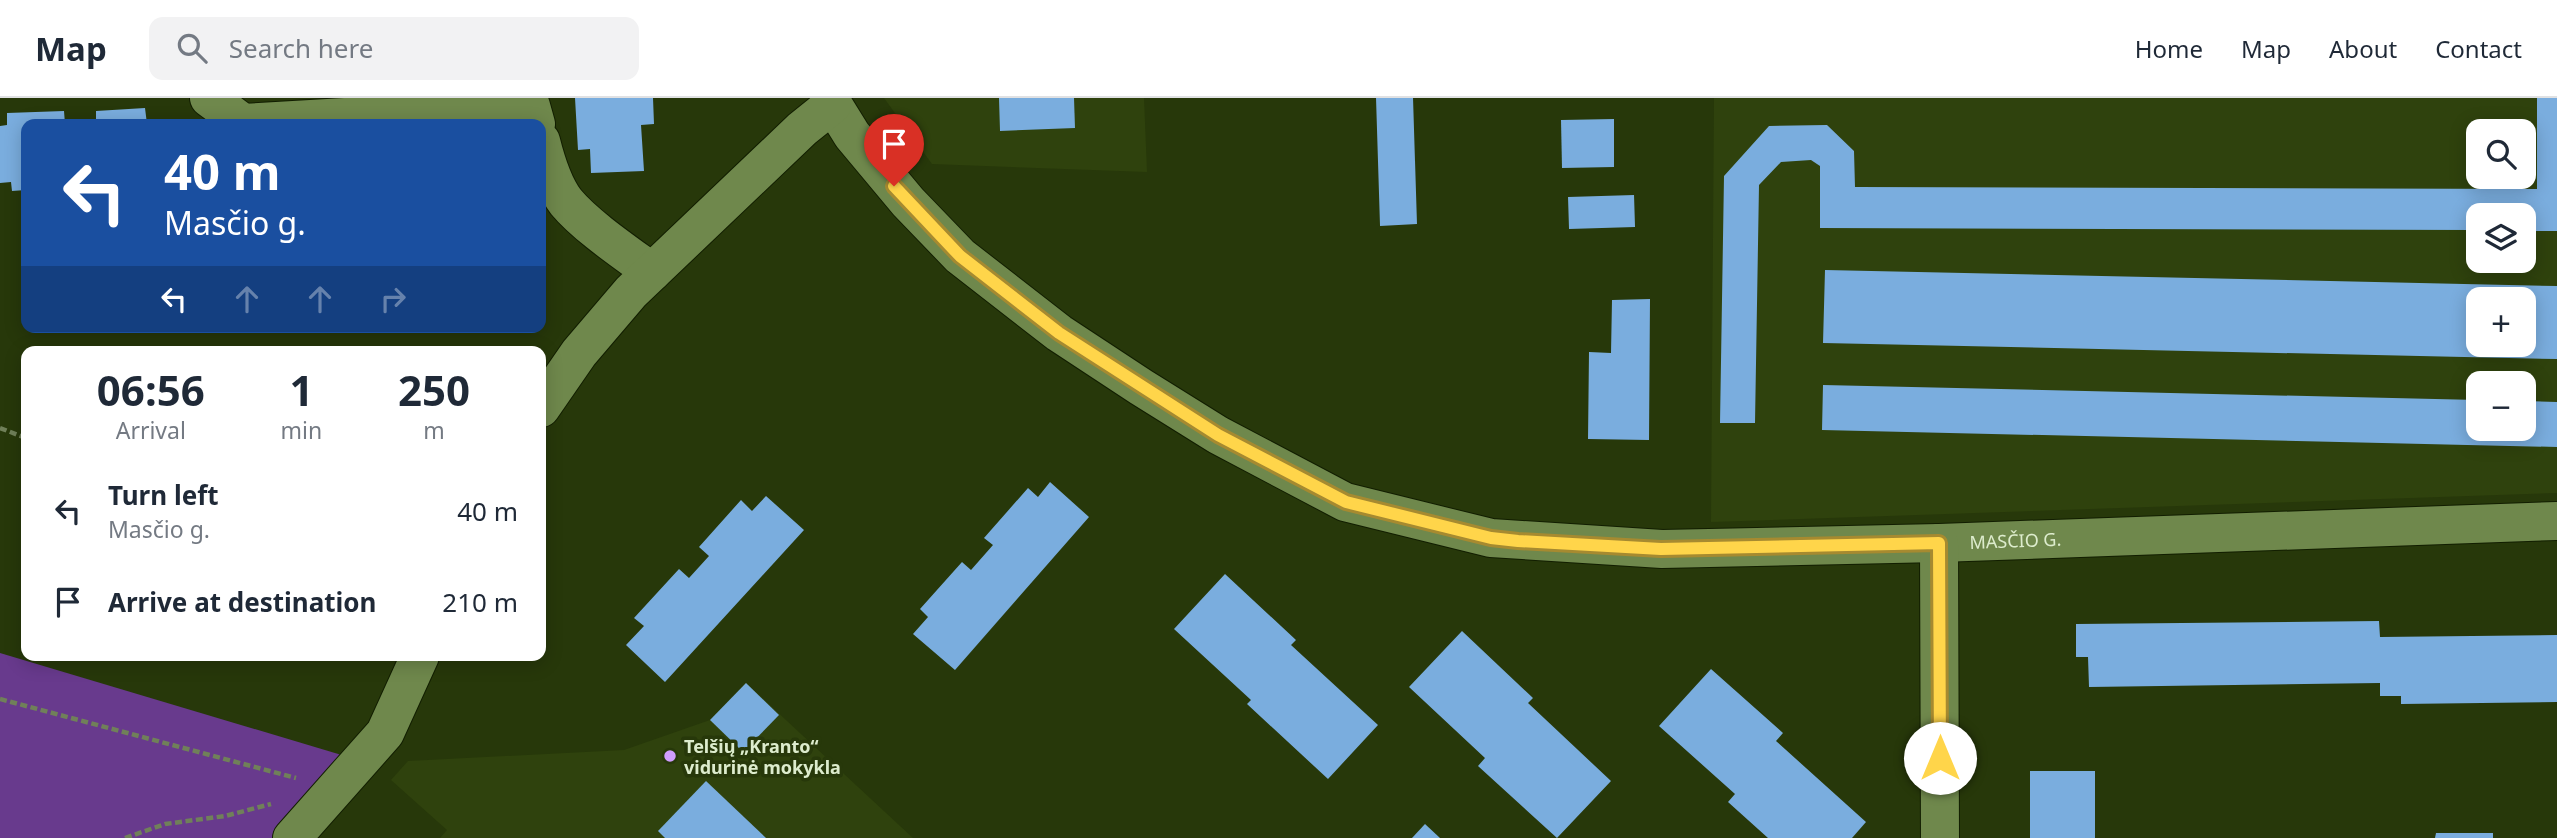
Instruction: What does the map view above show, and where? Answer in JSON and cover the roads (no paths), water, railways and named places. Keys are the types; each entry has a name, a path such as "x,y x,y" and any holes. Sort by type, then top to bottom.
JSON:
{"street":[{"path":"209,98 238,119"},
{"path":"546,401 579,353 631,292 831,101"},
{"name":"MASČIO G.","path":"831,101 852,135 908,202 960,256 1059,333 1218,435 1346,502 1491,538 1661,549 1939,543 2557,521"},
{"path":"311,119 531,106 535,119"},
{"path":"546,160 566,201 605,237 652,272"},
{"path":"1939,543 1940,838"},
{"path":"292,838 385,733 418,661"}],"place":[{"name":"Telšių „Kranto“ vidurinė mokykla","path":"670,756"}]}
